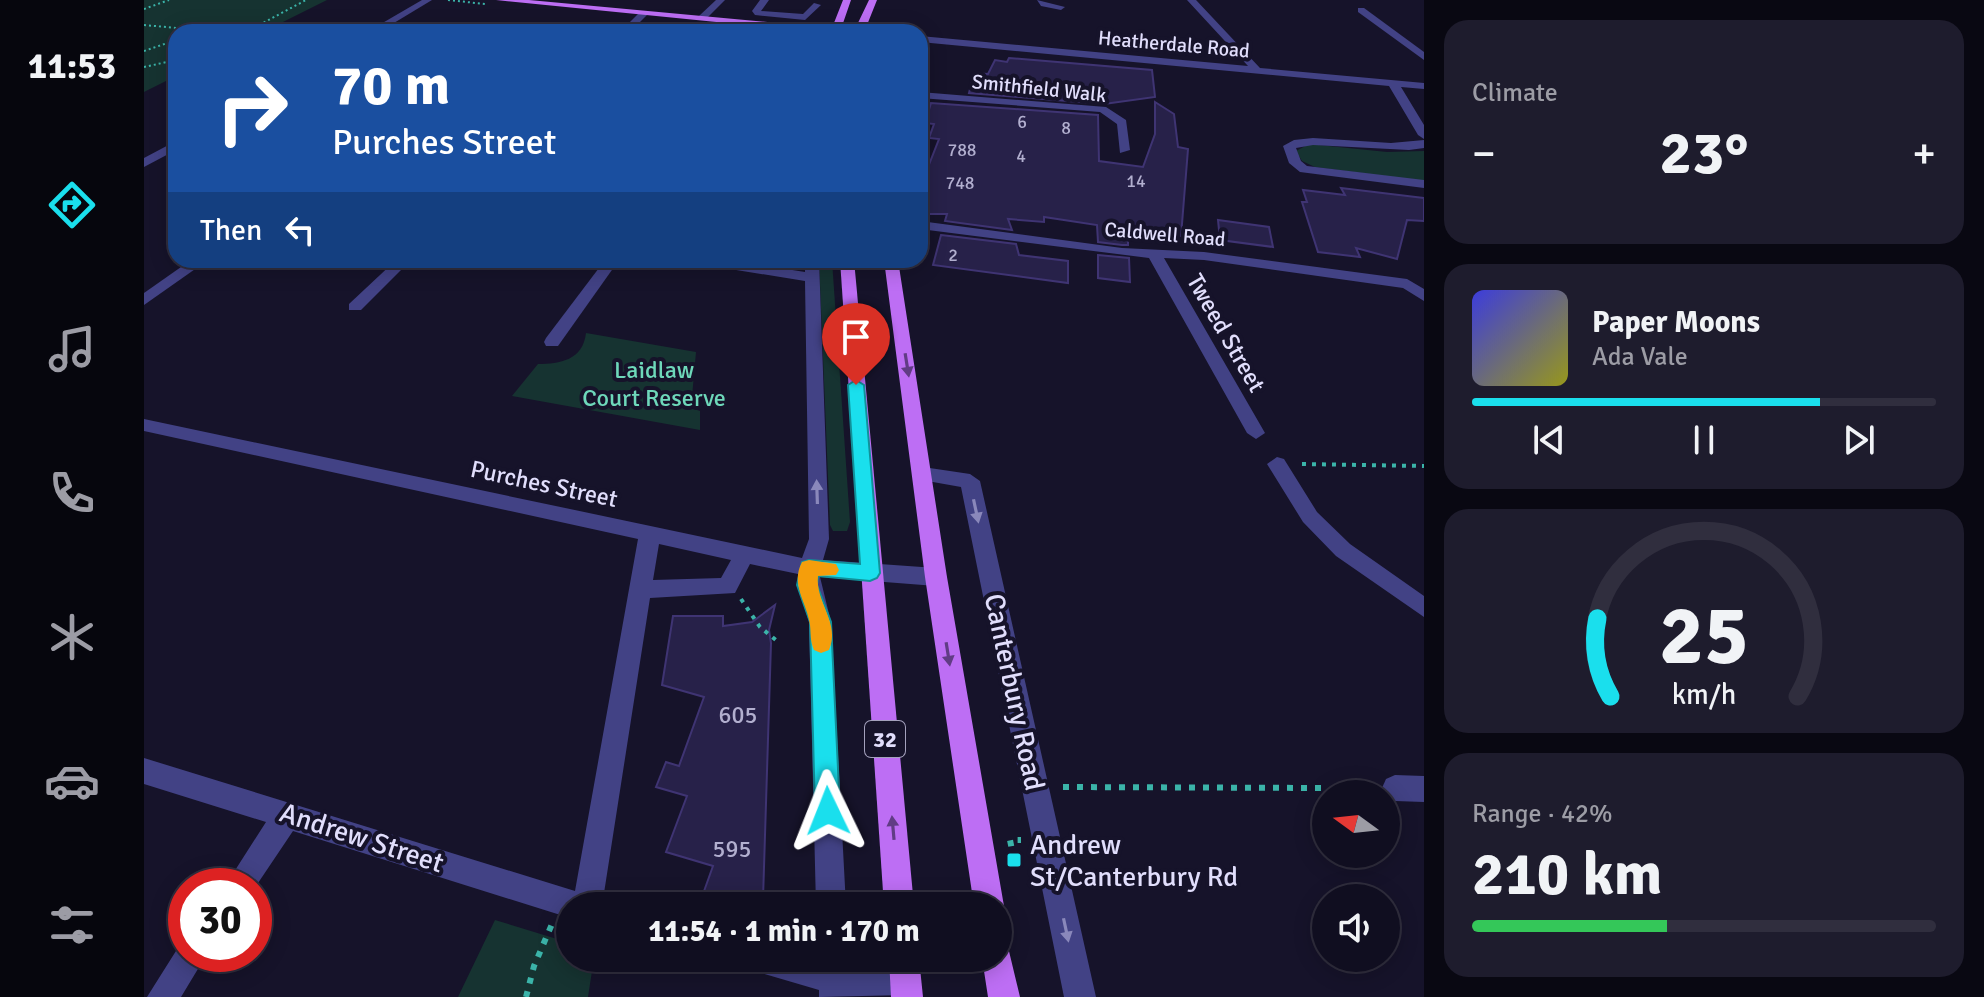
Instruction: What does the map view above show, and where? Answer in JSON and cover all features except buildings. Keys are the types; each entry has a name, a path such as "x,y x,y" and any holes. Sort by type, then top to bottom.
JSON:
{"main road":[{"path":"500,0 766,24"},
{"path":"838,24 847,0"},
{"path":"862,24 873,0"},
{"path":"800,24 839,18"},
{"name":"32","path":"848,268 898,892"},
{"path":"892,268 936,577 987,892"},
{"path":"1000,972 1004,997"}],"street":[{"path":"386,24 428,0"},
{"path":"702,18 721,0"},
{"path":"765,0 756,11 758,13 805,17 817,5"},
{"path":"1041,0 1044,4 1061,7"},
{"path":"1191,0 1257,70"},
{"path":"1361,10 1424,57"},
{"path":"633,24 644,13"},
{"name":"Heatherdale Road","path":"928,40 1424,86"},
{"path":"1393,83 1424,135"},
{"name":"Smithfield Walk","path":"928,96 1102,109 1118,114 1122,119 1124,150"},
{"path":"1424,144 1389,149 1303,141 1289,146 1295,163 1304,169 1424,184"},
{"path":"144,163 168,150"},
{"name":"Caldwell Road","path":"928,226 1155,255 1204,256 1407,284 1424,296"},
{"name":"Tweed Street","path":"1155,255 1256,433"},
{"path":"144,300 190,268"},
{"path":"355,307 396,268"},
{"path":"552,342 606,268"},
{"path":"811,268 819,539 807,585 820,622 830,892"},
{"name":"Purches Street","path":"144,425 809,568 936,577"},
{"path":"1277,464 1310,517 1343,550 1424,608"},
{"name":"Canterbury Road","path":"923,474 970,481 1080,997"},
{"path":"578,892 650,533"},
{"path":"641,589 727,587 745,554"},
{"name":"Andrew Street","path":"144,771 556,898"},
{"path":"1400,788 1424,789"},
{"path":"251,868 288,814"},
{"path":"163,997 180,972"},
{"path":"812,972 834,978 906,978"}],"path":[{"path":"144,9 169,0"},
{"path":"257,24 306,0"},
{"path":"144,25 168,28"},
{"path":"144,51 168,43"},
{"path":"144,67 168,62"},
{"path":"1277,464 1424,466"},
{"path":"727,587 743,601 760,627 777,641"},
{"path":"1063,787 1312,788"},
{"path":"526,997 534,966 556,934"}],"green space":[{"path":"144,0 327,0 279,24 168,24 168,80 144,92"},
{"path":"1309,144 1387,152 1424,151 1424,181 1315,167 1302,161 1296,151"},
{"path":"819,268 833,268 850,522 847,531 833,531 830,525"},
{"name":"Laidlaw Court Reserve","path":"586,333 696,352 691,408 700,411 700,430 512,396 538,364 554,363 575,355"},
{"path":"495,920 556,939 556,972 592,972 588,997 458,997"}],"slow traffic":[{"path":"821,644 820,622 807,585 809,568 829,570"}],"place":[{"name":"Andrew St/Canterbury Rd","path":"1014,860"}],"route":[{"path":"828,811 820,622 807,585 809,568 870,573 856,385"}]}
